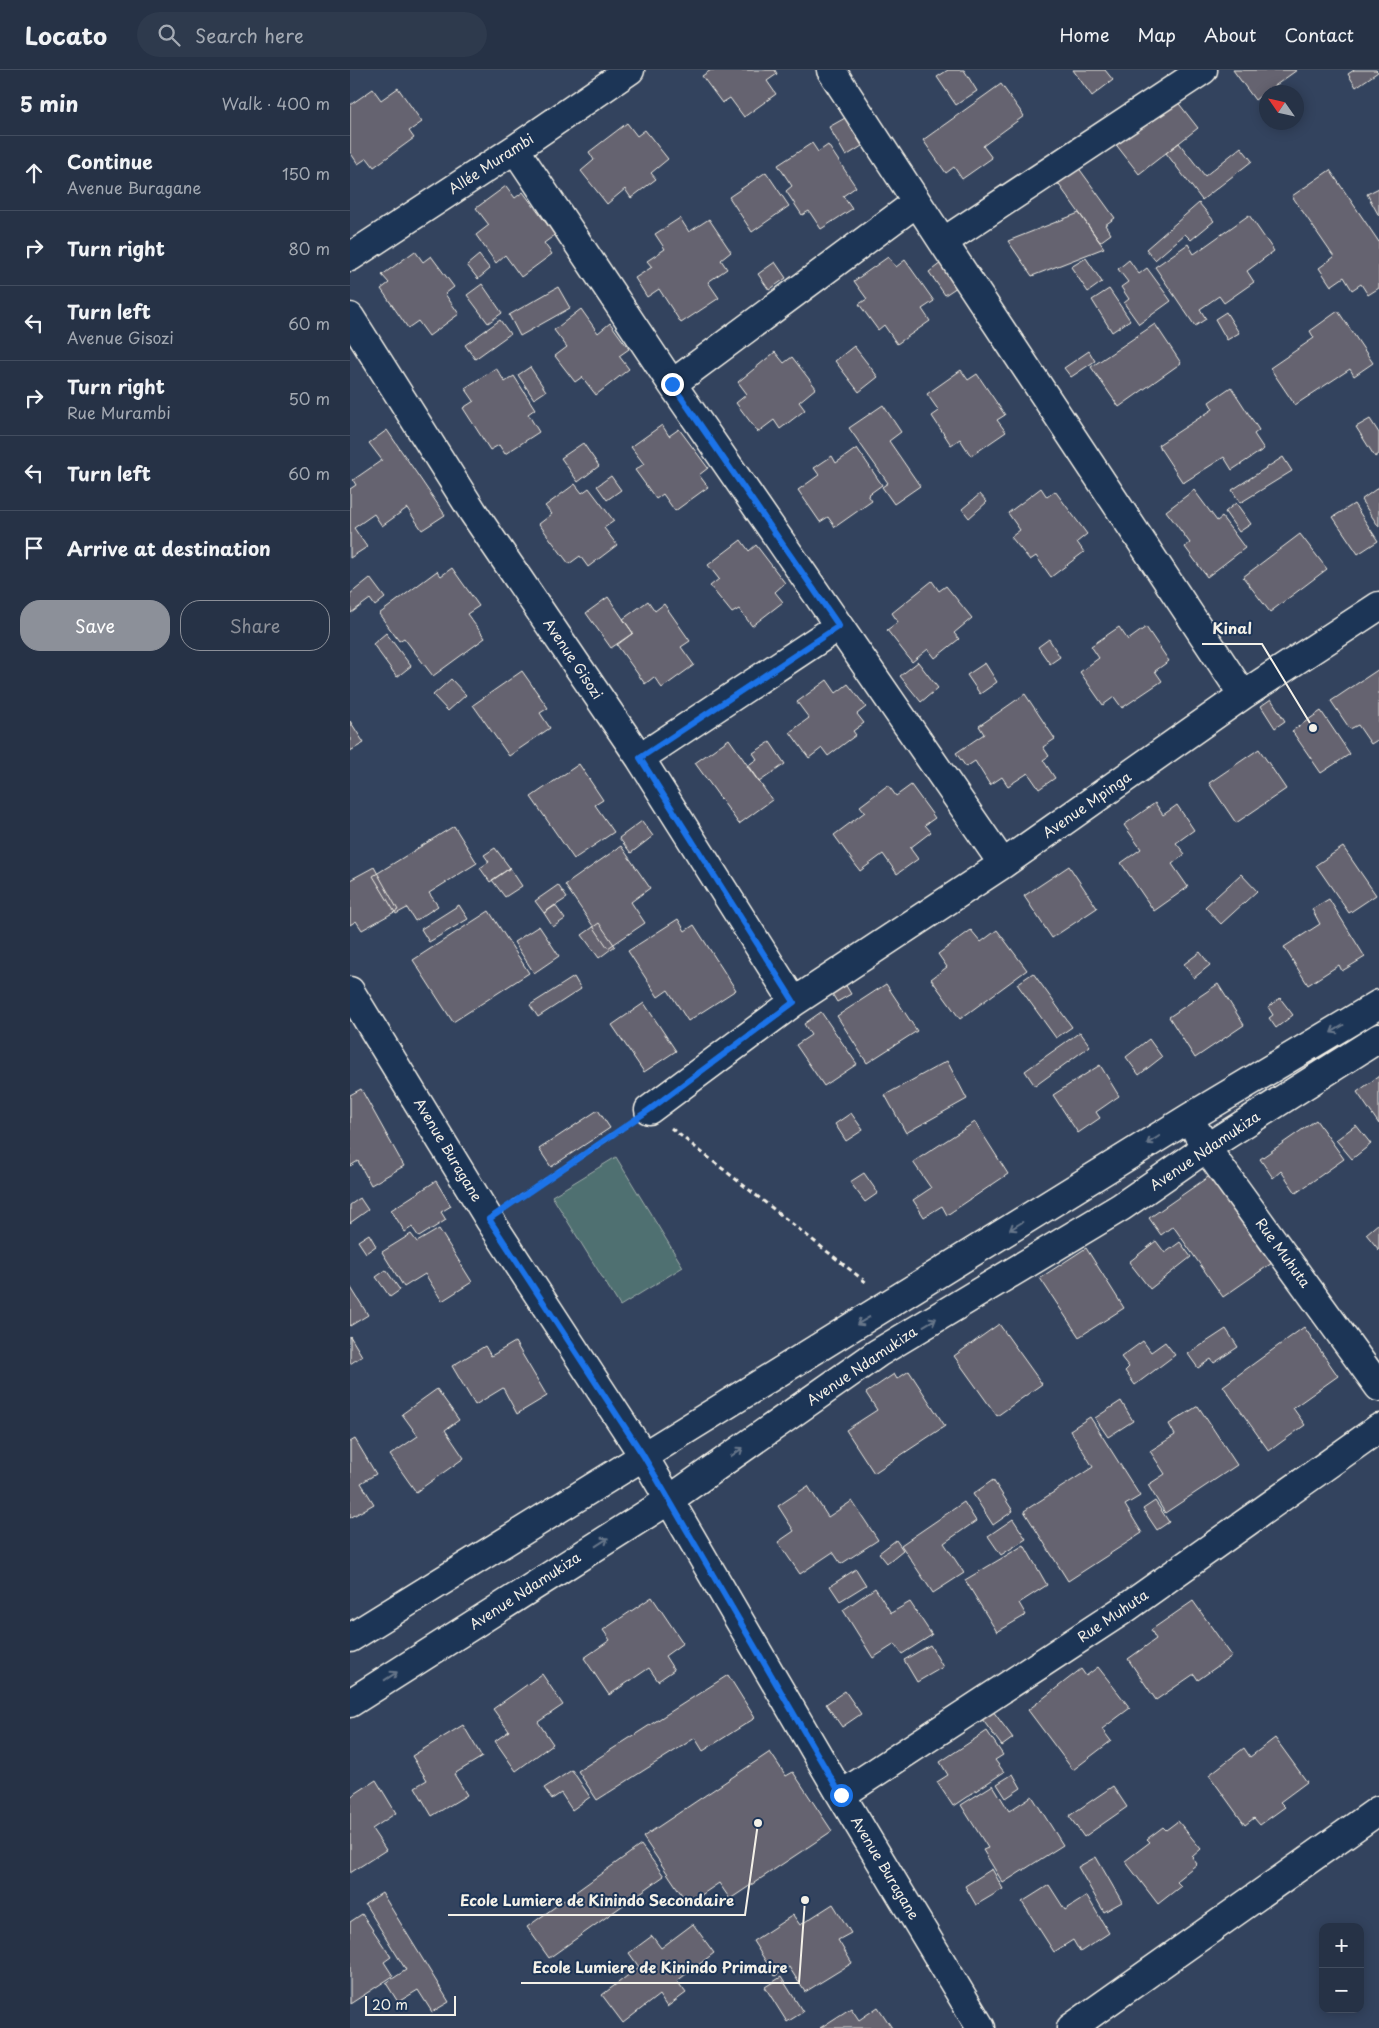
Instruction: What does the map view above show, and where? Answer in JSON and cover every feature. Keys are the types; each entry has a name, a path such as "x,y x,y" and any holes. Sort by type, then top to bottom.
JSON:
{"street":[{"name":"Allée Murambi","path":"350,256 630,70"},
{"path":"832,70 943,242 1243,695"},
{"path":"943,242 1203,70"},
{"path":"515,148 672,384 1003,864"},
{"path":"672,384 917,202"},
{"name":"Avenue Gisozi","path":"350,317 473,512 640,758 794,1002"},
{"name":"Avenue Mpinga","path":"649,1110 794,1002 1003,864 1243,695 1379,606"},
{"path":"640,758 839,626"},
{"name":"Avenue Buragane","path":"350,991 489,1219 643,1455 841,1795 980,2028"},
{"path":"350,1638 1189,1118 1379,1004"},
{"name":"Avenue Ndamukiza","path":"350,1702 669,1500 878,1353 1121,1207 1206,1148 1379,1038"},
{"name":"Rue Muhuta","path":"1189,1118 1206,1148 1379,1387"},
{"name":"Rue Muhuta","path":"841,1795 1126,1608 1379,1428"},
{"path":"1071,2028 1379,1810"}],"path":[{"path":"489,1219 649,1110 893,1303"}],"green space":[{"path":"616,1157 683,1267 620,1306 552,1196"}],"building":[{"path":"711,70 775,70 777,74 767,81 776,94 744,117 730,98 722,103 702,76"},
{"path":"948,70 964,70 977,91 956,105 937,77"},
{"path":"1073,70 1105,70 1113,80 1092,96"},
{"path":"1233,70 1297,70 1276,85 1259,85 1259,97 1255,100"},
{"path":"1354,70 1376,70 1378,72 1356,87 1348,74"},
{"path":"1001,84 1024,116 983,146 992,158 962,179 954,167 946,173 923,140"},
{"path":"398,88 422,122 409,131 414,138 374,167 367,158 358,164 350,152 350,105 373,89 381,100"},
{"path":"1173,96 1198,128 1139,174 1114,142"},
{"path":"845,118 862,146 846,156 829,127"},
{"path":"627,123 637,136 645,130 668,159 651,173 656,179 631,198 625,189 607,204 581,171 594,160 589,152"},
{"path":"812,143 818,152 828,145 856,187 843,196 852,209 821,229 809,211 802,215 786,191 792,186 778,165"},
{"path":"1179,143 1205,176 1241,147 1252,161 1202,200 1166,153"},
{"path":"1078,167 1115,218 1105,225 1111,234 1100,242 1057,182"},
{"path":"1330,170 1379,242 1379,288 1368,295 1361,284 1352,290 1344,277 1331,286 1319,268 1334,257 1292,196"},
{"path":"766,172 789,206 752,232 729,197"},
{"path":"506,186 515,198 523,192 555,235 544,243 552,254 521,277 505,255 496,263 476,235 489,225 476,208"},
{"path":"1379,188 1379,216 1367,194"},
{"path":"1199,203 1214,221 1191,240 1185,234 1155,260 1146,249"},
{"path":"1079,213 1104,248 1032,276 1008,241"},
{"path":"1249,215 1274,251 1247,271 1254,282 1224,303 1219,296 1200,309 1206,319 1195,326 1155,267 1188,244 1194,254"},
{"path":"680,218 689,232 709,219 731,252 721,260 727,269 708,282 719,298 681,323 659,289 647,297 635,278 652,267 647,261 665,249 655,234"},
{"path":"415,251 423,262 431,256 454,287 445,294 459,314 429,336 418,321 408,328 381,289 389,283 382,275"},
{"path":"479,255 490,269 478,279 467,265"},
{"path":"888,257 896,267 905,260 934,301 922,309 930,321 897,344 884,325 878,330 859,304 867,299 854,281"},
{"path":"1086,258 1102,282 1088,292 1071,267"},
{"path":"1129,260 1139,274 1147,268 1171,301 1139,324 1124,303 1129,299 1121,287 1128,282 1118,269"},
{"path":"775,262 786,278 769,290 758,274"},
{"path":"941,263 957,287 945,295 929,272"},
{"path":"482,284 502,313 488,323 467,295"},
{"path":"558,287 570,308 520,336 509,315"},
{"path":"1109,289 1130,320 1112,332 1092,300"},
{"path":"581,309 598,333 610,323 629,349 619,356 629,369 596,395 582,377 575,382 555,356 567,347 554,330"},
{"path":"1338,311 1373,363 1354,376 1350,369 1295,405 1270,368 1314,338 1310,331"},
{"path":"1226,312 1239,333 1227,340 1215,319"},
{"path":"500,320 510,334 475,359 465,345"},
{"path":"1155,324 1181,363 1119,407 1091,367"},
{"path":"854,346 878,377 859,392 835,361"},
{"path":"1089,351 1095,361 1071,377 1064,368"},
{"path":"775,352 784,363 792,357 816,388 799,402 805,410 780,429 774,420 758,432 736,403 747,394 738,382"},
{"path":"530,367 546,391 534,399 518,375"},
{"path":"496,368 505,382 514,376 535,409 528,414 539,432 505,454 499,445 490,450 463,408 474,401 465,388"},
{"path":"961,370 968,380 977,374 1005,415 997,420 1006,432 971,456 960,439 951,445 932,416 939,411 927,394"},
{"path":"1231,387 1259,430 1254,434 1264,449 1232,470 1224,457 1183,483 1158,445 1213,409 1209,402"},
{"path":"883,405 901,432 889,441 920,486 894,504 882,487 888,483 849,428"},
{"path":"1370,419 1379,433 1379,454 1375,457 1356,427"},
{"path":"662,425 669,436 679,429 708,468 699,475 708,487 675,511 663,494 656,499 635,470 644,464 631,447"},
{"path":"387,430 445,515 422,530 407,508 382,526 374,514 354,528 367,547 350,558 350,489 356,485 353,480 382,460 369,443"},
{"path":"583,443 599,466 578,482 561,458"},
{"path":"857,448 882,485 868,495 872,501 835,527 828,517 820,522 798,490 819,475 814,468 832,456 836,463"},
{"path":"1283,457 1292,471 1240,503 1232,490"},
{"path":"611,476 621,490 607,500 597,486"},
{"path":"575,484 582,493 589,488 614,521 604,528 617,545 588,567 580,556 569,564 539,524 552,514 545,506"},
{"path":"1379,487 1379,527 1361,500"},
{"path":"1041,488 1047,497 1055,491 1087,534 1077,542 1084,552 1051,577 1036,556 1030,560 1011,537 1020,530 1008,513"},
{"path":"1194,490 1217,521 1222,517 1245,548 1207,577 1185,547 1190,543 1166,511"},
{"path":"980,494 987,502 969,518 962,509"},
{"path":"1236,503 1251,524 1239,532 1225,512"},
{"path":"1354,504 1378,541 1358,554 1333,517"},
{"path":"1300,534 1327,569 1270,612 1243,577"},
{"path":"741,540 749,551 756,545 785,583 775,592 783,602 752,626 739,609 732,613 710,586 719,579 708,565"},
{"path":"452,568 479,606 467,614 485,638 433,676 404,638 399,641 379,614 437,571 441,576"},
{"path":"370,578 385,598 375,606 370,599 351,613 350,594"},
{"path":"932,581 939,591 946,586 972,618 954,633 959,639 935,658 928,649 912,662 887,630 898,622 892,613"},
{"path":"608,597 633,633 611,648 586,613"},
{"path":"648,601 655,611 664,604 690,641 681,647 694,665 662,688 654,677 645,684 617,645 633,633 623,619"},
{"path":"1119,627 1128,640 1146,627 1169,661 1155,671 1162,681 1122,708 1114,697 1103,705 1080,672 1099,658 1091,646"},
{"path":"386,633 411,666 397,677 373,644"},
{"path":"1049,639 1060,657 1050,664 1038,647"},
{"path":"918,662 938,688 921,702 900,676"},
{"path":"985,663 997,682 980,694 967,675"},
{"path":"1379,669 1379,739 1371,744 1358,725 1350,729 1331,701"},
{"path":"522,671 548,708 540,713 550,728 509,756 473,705"},
{"path":"451,679 466,695 448,711 433,695"},
{"path":"827,680 836,693 848,684 866,707 857,714 864,723 853,731 856,735 828,756 822,748 809,758 790,732 809,718 797,702"},
{"path":"1025,694 1055,739 1043,747 1049,756 1043,760 1055,778 1039,789 1028,773 1008,786 1002,777 990,785 975,761 966,767 956,753 984,734 979,726"},
{"path":"1271,699 1285,721 1275,728 1261,706"},
{"path":"1321,711 1350,754 1321,773 1292,731"},
{"path":"350,721 364,743 350,751"},
{"path":"729,739 772,800 739,824 695,763"},
{"path":"770,742 785,764 759,782 747,766 757,759 753,753"},
{"path":"1259,749 1286,789 1236,823 1209,783"},
{"path":"579,764 603,800 595,805 614,832 574,859 531,797"},
{"path":"888,785 896,796 911,785 935,818 925,825 931,832 910,848 918,859 897,874 883,854 860,871 834,835 865,812 860,806"},
{"path":"1155,803 1163,815 1177,805 1194,830 1176,843 1185,854 1172,864 1188,887 1154,911 1121,863 1141,849 1124,825"},
{"path":"642,821 653,836 631,853 619,838"},
{"path":"454,826 477,863 429,893 438,906 415,921 407,908 396,914 373,876"},
{"path":"621,846 650,888 631,902 645,923 608,948 565,885"},
{"path":"1343,847 1376,895 1349,913 1316,865"},
{"path":"495,848 510,868 490,882 480,868 489,862 484,855"},
{"path":"1069,866 1097,908 1052,938 1024,896"},
{"path":"374,867 398,910 362,930 356,921 350,925 350,880"},
{"path":"510,868 522,886 505,897 492,880"},
{"path":"1241,874 1257,891 1221,924 1205,907"},
{"path":"558,885 567,898 544,913 535,901"},
{"path":"1329,899 1365,957 1342,971 1339,965 1308,985 1284,947 1320,924 1312,909"},
{"path":"459,905 468,919 429,942 421,929"},
{"path":"555,905 565,919 553,927 544,913"},
{"path":"489,911 529,973 453,1022 413,960"},
{"path":"678,919 685,931 694,925 736,990 688,1021 668,990 658,997 628,951"},
{"path":"599,923 615,946 599,958 582,935"},
{"path":"539,926 559,956 534,973 514,942"},
{"path":"971,930 981,942 997,930 1027,970 960,1019 931,979 947,967 938,954"},
{"path":"1200,952 1210,965 1194,978 1184,964"},
{"path":"1033,973 1072,1027 1056,1038 1017,984"},
{"path":"574,977 581,989 538,1017 530,1005"},
{"path":"845,984 851,994 837,1002 831,992"},
{"path":"886,984 917,1031 867,1063 837,1016"},
{"path":"1218,984 1244,1025 1195,1058 1169,1017"},
{"path":"1280,998 1293,1015 1276,1028 1269,1018 1273,1015 1268,1007"},
{"path":"644,1003 676,1051 644,1072 612,1025"},
{"path":"821,1012 857,1064 824,1086 796,1045 811,1035 804,1024"},
{"path":"1080,1032 1090,1046 1035,1086 1025,1071"},
{"path":"1149,1039 1162,1057 1139,1075 1126,1057"},
{"path":"947,1061 967,1099 906,1133 885,1095"},
{"path":"1100,1065 1119,1096 1096,1112 1100,1118 1078,1133 1053,1095"},
{"path":"1379,1076 1379,1124 1357,1092"},
{"path":"361,1089 404,1166 371,1185 358,1161 350,1166 350,1095"},
{"path":"598,1110 610,1128 551,1167 539,1149"},
{"path":"851,1113 863,1130 846,1141 835,1124"},
{"path":"1316,1120 1344,1159 1296,1193 1281,1171 1273,1178 1260,1159"},
{"path":"975,1122 1008,1174 947,1215 942,1206 924,1217 913,1200 931,1188 913,1162"},
{"path":"1356,1125 1371,1144 1352,1159 1336,1140"},
{"path":"864,1173 878,1193 865,1202 850,1182"},
{"path":"1211,1175 1272,1263 1223,1297 1173,1226 1161,1235 1149,1218"},
{"path":"436,1181 451,1206 441,1212 446,1220 419,1237 412,1227 405,1232 391,1210"},
{"path":"360,1198 368,1210 350,1223 350,1205"},
{"path":"1379,1223 1379,1250 1366,1234"},
{"path":"439,1229 472,1282 442,1301 425,1274 404,1287 382,1252 411,1234 417,1242"},
{"path":"369,1234 376,1246 366,1253 358,1241"},
{"path":"1156,1241 1165,1253 1180,1242 1191,1257 1150,1289 1129,1262"},
{"path":"1086,1248 1124,1308 1079,1337 1040,1278"},
{"path":"386,1270 400,1290 390,1297 376,1277"},
{"path":"350,1286 368,1315 350,1326"},
{"path":"999,1324 1042,1384 997,1416 954,1356"},
{"path":"1304,1327 1338,1376 1293,1408 1305,1425 1269,1451 1223,1386"},
{"path":"1226,1329 1238,1347 1214,1363 1211,1359 1198,1368 1188,1354"},
{"path":"350,1336 362,1356 350,1364"},
{"path":"1143,1341 1151,1352 1165,1342 1175,1355 1135,1385 1125,1371 1129,1367 1121,1357"},
{"path":"515,1342 547,1396 517,1414 503,1388 475,1405 452,1366 485,1346 491,1356"},
{"path":"909,1371 945,1426 874,1473 846,1430 877,1410 866,1393 894,1374 897,1379"},
{"path":"437,1389 459,1420 445,1430 464,1458 416,1492 390,1455 418,1436 402,1414"},
{"path":"1121,1401 1133,1421 1108,1437 1095,1418"},
{"path":"1198,1406 1237,1465 1165,1513 1148,1485 1165,1474 1150,1451 1175,1435 1169,1424"},
{"path":"1090,1417 1140,1496 1125,1505 1142,1533 1068,1581 1024,1511 1093,1467 1070,1430"},
{"path":"355,1439 376,1474 361,1483 374,1504 350,1518 350,1442"},
{"path":"993,1480 1013,1511 993,1525 973,1494"},
{"path":"808,1486 828,1517 852,1501 878,1540 841,1564 833,1552 800,1574 778,1542 794,1531 778,1506"},
{"path":"1155,1501 1169,1522 1157,1530 1143,1509"},
{"path":"964,1502 976,1521 944,1543 964,1573 933,1593 901,1545"},
{"path":"1013,1519 1026,1539 1001,1555 988,1536"},
{"path":"896,1540 903,1550 887,1563 879,1553"},
{"path":"1024,1545 1047,1585 1019,1603 1026,1615 997,1632 965,1580"},
{"path":"856,1569 866,1585 840,1601 830,1586"},
{"path":"875,1588 891,1613 910,1602 932,1635 902,1654 895,1644 873,1658 843,1610"},
{"path":"652,1597 683,1643 665,1656 674,1670 658,1681 649,1668 609,1695 584,1658 610,1640 603,1630"},
{"path":"1193,1601 1232,1656 1198,1680 1194,1674 1156,1700 1128,1659 1156,1639 1151,1630"},
{"path":"930,1645 943,1667 917,1682 904,1660"},
{"path":"1098,1667 1130,1708 1102,1729 1111,1741 1073,1770 1028,1710 1081,1669 1086,1676"},
{"path":"542,1674 563,1705 538,1722 553,1744 516,1771 495,1741 509,1731 493,1709"},
{"path":"728,1675 755,1718 703,1751 695,1738 597,1800 578,1771"},
{"path":"845,1691 861,1714 842,1727 826,1704"},
{"path":"990,1707 1013,1738 1002,1746 979,1715"},
{"path":"463,1725 482,1757 454,1774 467,1795 432,1816 415,1787 427,1780 412,1756"},
{"path":"987,1731 1003,1755 995,1760 1004,1772 953,1806 937,1782 948,1775 940,1762"},
{"path":"1275,1738 1307,1782 1280,1802 1285,1807 1260,1825 1254,1818 1245,1825 1209,1775 1244,1748 1250,1757"},
{"path":"770,1752 786,1776 793,1772 832,1831 730,1899 719,1883 688,1904 643,1837"},
{"path":"572,1770 590,1797 572,1810 561,1793 552,1799 544,1788"},
{"path":"1013,1774 1021,1788 1006,1798 997,1784"},
{"path":"376,1780 396,1813 372,1829 386,1850 350,1873 350,1797"},
{"path":"993,1785 1009,1811 1032,1796 1063,1845 1003,1883 983,1850 988,1848 961,1805"},
{"path":"1113,1786 1127,1807 1084,1837 1069,1816"},
{"path":"1178,1821 1201,1849 1192,1857 1197,1864 1176,1881 1181,1886 1158,1904 1125,1861 1150,1842 1147,1839 1163,1827 1166,1830"},
{"path":"641,1845 664,1876 549,1958 527,1927"},
{"path":"1096,1857 1122,1902 1104,1912 1078,1867"},
{"path":"992,1869 1003,1889 976,1905 965,1886"},
{"path":"1049,1885 1065,1910 1087,1896 1109,1933 1080,1952 1073,1940 1054,1952 1022,1902"},
{"path":"382,1893 449,2002 432,2012 418,1990 398,2002 386,1983 406,1970 365,1904"},
{"path":"833,1904 851,1933 838,1940 852,1963 805,1992 789,1967 775,1976 753,1941 793,1915 800,1925"},
{"path":"362,1914 391,1957 384,1962 393,1976 350,2004 350,1922"},
{"path":"693,1924 714,1953 677,1981 686,1993 667,2007 659,1995 623,2023 602,1995 639,1967 629,1953 652,1936 661,1948"},
{"path":"781,1977 803,2012 787,2022 765,1987"},
{"path":"878,2007 892,2028 820,2028 851,2008 859,2020"}],"place":[{"name":"Kinal","path":"1313,728"},
{"name":"Ecole Lumiere de Kinindo Secondaire","path":"758,1823"},
{"name":"Ecole Lumiere de Kinindo Primaire","path":"805,1900"}],"route":[{"path":"672,384 839,626 640,758 794,1002 649,1110 489,1219 643,1455 841,1795"}]}
